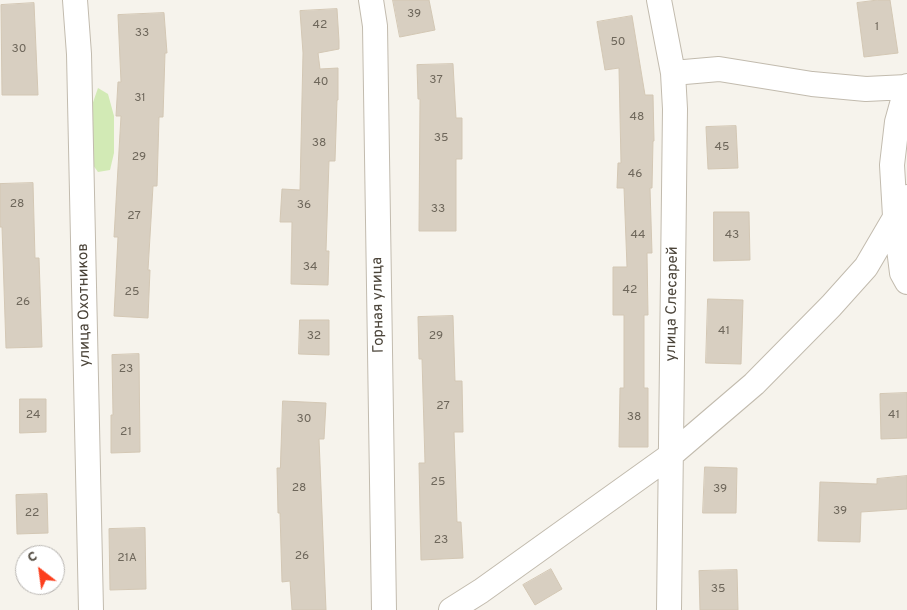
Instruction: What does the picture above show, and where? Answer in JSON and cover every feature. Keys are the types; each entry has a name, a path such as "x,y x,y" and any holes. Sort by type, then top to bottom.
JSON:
{"street":[{"name":"улица Охотников","path":"75,0 79,54 91,610"},
{"name":"Горная улица","path":"370,0 375,26 384,610"},
{"name":"улица Слесарей","path":"659,0 673,74 675,109 669,610"},
{"path":"673,74 720,69 812,84 866,89 907,87 897,122 892,165 901,207 902,273 907,282"},
{"path":"451,610 481,591 671,455 754,384 831,306 866,267 901,207"}],"green space":[{"path":"98,88 108,94 114,116 114,153 110,170 98,172 90,161 90,111"}],"building":[{"path":"393,0 429,0 435,30 400,37"},
{"path":"890,0 898,53 864,57 857,3"},
{"path":"34,3 38,95 2,95 1,5"},
{"path":"337,9 339,49 318,53 320,69 338,68 335,161 329,161 326,251 329,251 328,285 291,284 292,222 280,222 282,189 300,190 303,53 300,11"},
{"path":"164,13 167,53 165,53 163,117 159,117 157,186 153,186 148,270 150,270 148,318 114,316 118,237 114,237 121,116 116,116 118,82 121,82 118,15"},
{"path":"632,16 645,95 653,95 654,141 652,188 650,188 652,253 647,253 648,315 644,315 644,388 648,388 648,447 619,447 620,388 624,388 624,315 613,315 613,267 627,267 624,188 617,188 618,163 621,163 619,68 605,70 597,22"},
{"path":"453,64 456,118 462,118 462,159 456,159 456,231 419,231 420,99 418,99 417,65"},
{"path":"736,126 738,168 708,169 706,127"},
{"path":"33,183 35,258 39,258 42,347 6,348 2,227 0,227 0,184"},
{"path":"714,212 749,212 750,260 714,261"},
{"path":"708,299 743,300 741,364 706,363"},
{"path":"453,316 455,381 462,381 463,432 454,432 457,522 461,522 463,558 421,560 419,463 425,463 422,359 419,359 418,317"},
{"path":"300,320 329,320 329,355 299,354"},
{"path":"139,354 140,452 111,453 111,415 113,415 112,355"},
{"path":"907,393 907,438 881,439 880,394"},
{"path":"20,399 46,399 46,432 20,433"},
{"path":"283,401 326,403 324,439 319,439 326,610 292,610 290,581 282,582 277,468 280,468"},
{"path":"705,467 737,468 736,513 703,513"},
{"path":"907,476 907,509 861,512 860,542 818,541 820,482 877,484 877,479"},
{"path":"47,494 48,533 17,534 16,495"},
{"path":"145,528 146,589 110,590 109,529"},
{"path":"551,569 562,589 535,605 523,585"},
{"path":"737,570 738,610 700,610 699,571"}]}
